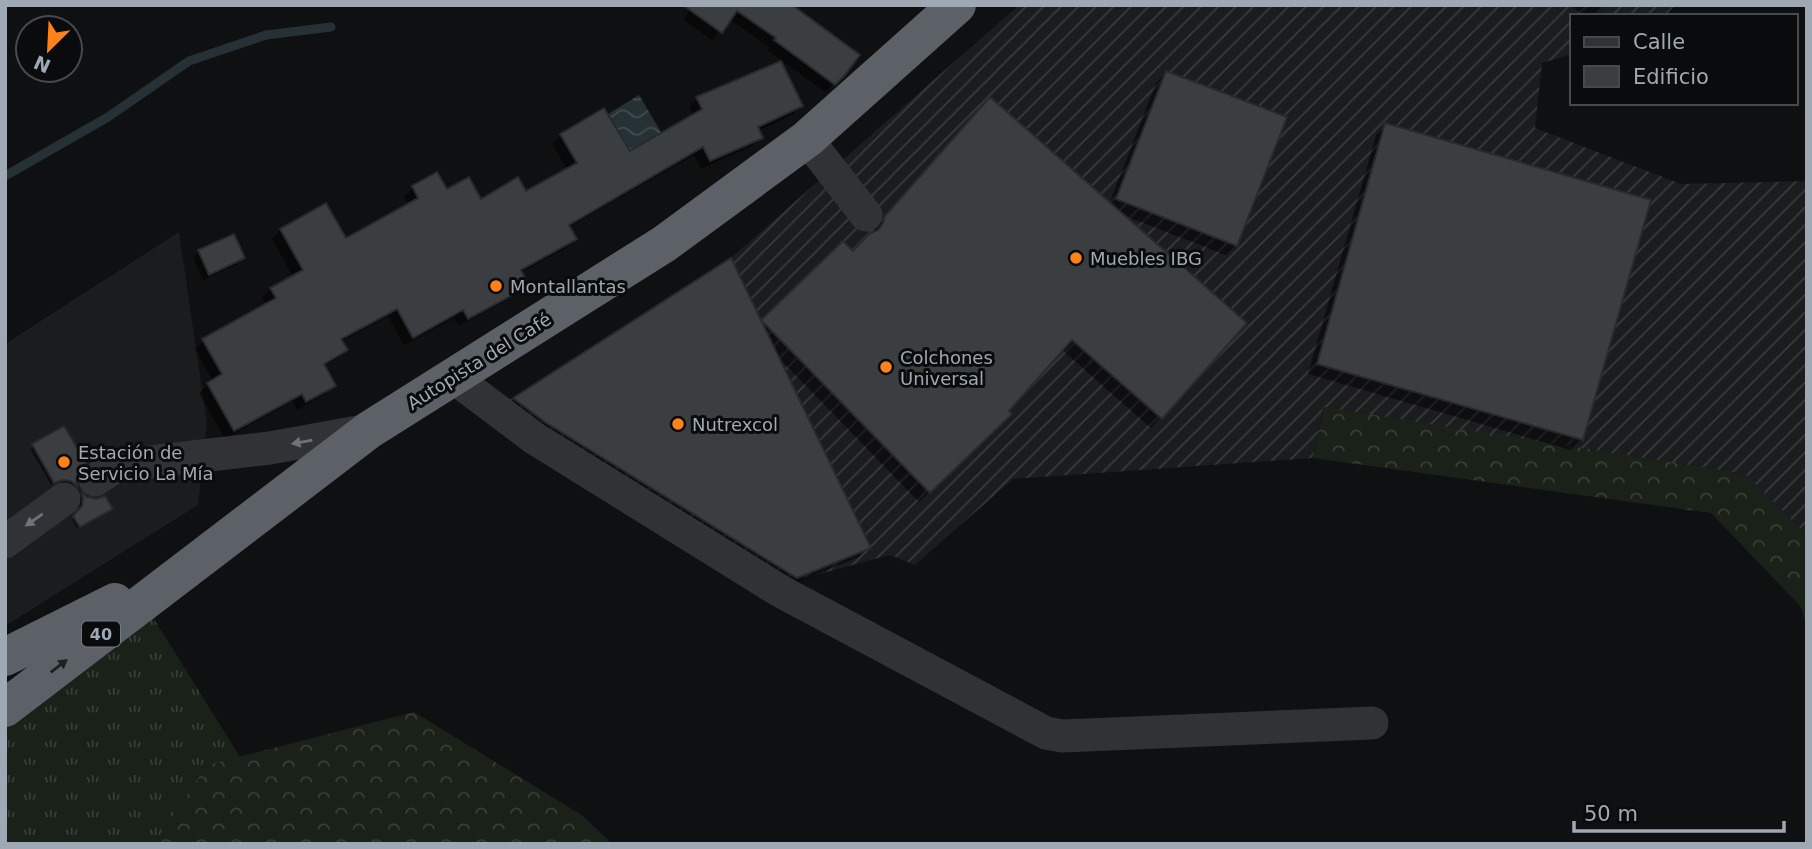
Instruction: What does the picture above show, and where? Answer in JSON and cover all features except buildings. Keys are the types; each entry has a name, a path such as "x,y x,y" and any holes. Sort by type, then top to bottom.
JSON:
{"highway":[{"name":"Autopista del Café","path":"5,708 369,430 664,244 807,139 957,5"},
{"name":"Autopista del Café","path":"5,657 198,559"}],"lane":[{"path":"807,139 866,215"},
{"path":"453,377 534,439 780,591 1046,733 1062,736 1373,723"},
{"path":"95,480 116,466 270,448 369,430"},
{"path":"5,541 64,499"}],"shaded area":[{"path":"1019,5 1675,5 1667,14 1570,14 1570,55 1542,63 1535,128 1681,184 1807,181 1807,535 1745,474 1323,408 1313,458 1013,479 915,565 890,555 786,583 508,401 731,258"},
{"path":"179,232 207,424 198,505 5,626 5,344"}],"green space":[{"path":"1324,407 1745,474 1807,535 1807,625 1800,606 1711,513 1313,458"},
{"path":"149,611 240,757 207,765 154,844 5,844 5,726"},
{"path":"414,712 583,816 612,844 154,844 207,765"}],"water":[{"path":"639,95 661,132 630,151 608,114"}],"waterway":[{"path":"5,176 108,117 189,61 266,35 331,27"}],"place":[{"name":"Muebles IBG","path":"1076,258"},
{"name":"Montallantas","path":"496,286"},
{"name":"Colchones Universal","path":"886,367"},
{"name":"Nutrexcol","path":"678,424"},
{"name":"Estación de Servicio La Mía","path":"64,462"}]}
